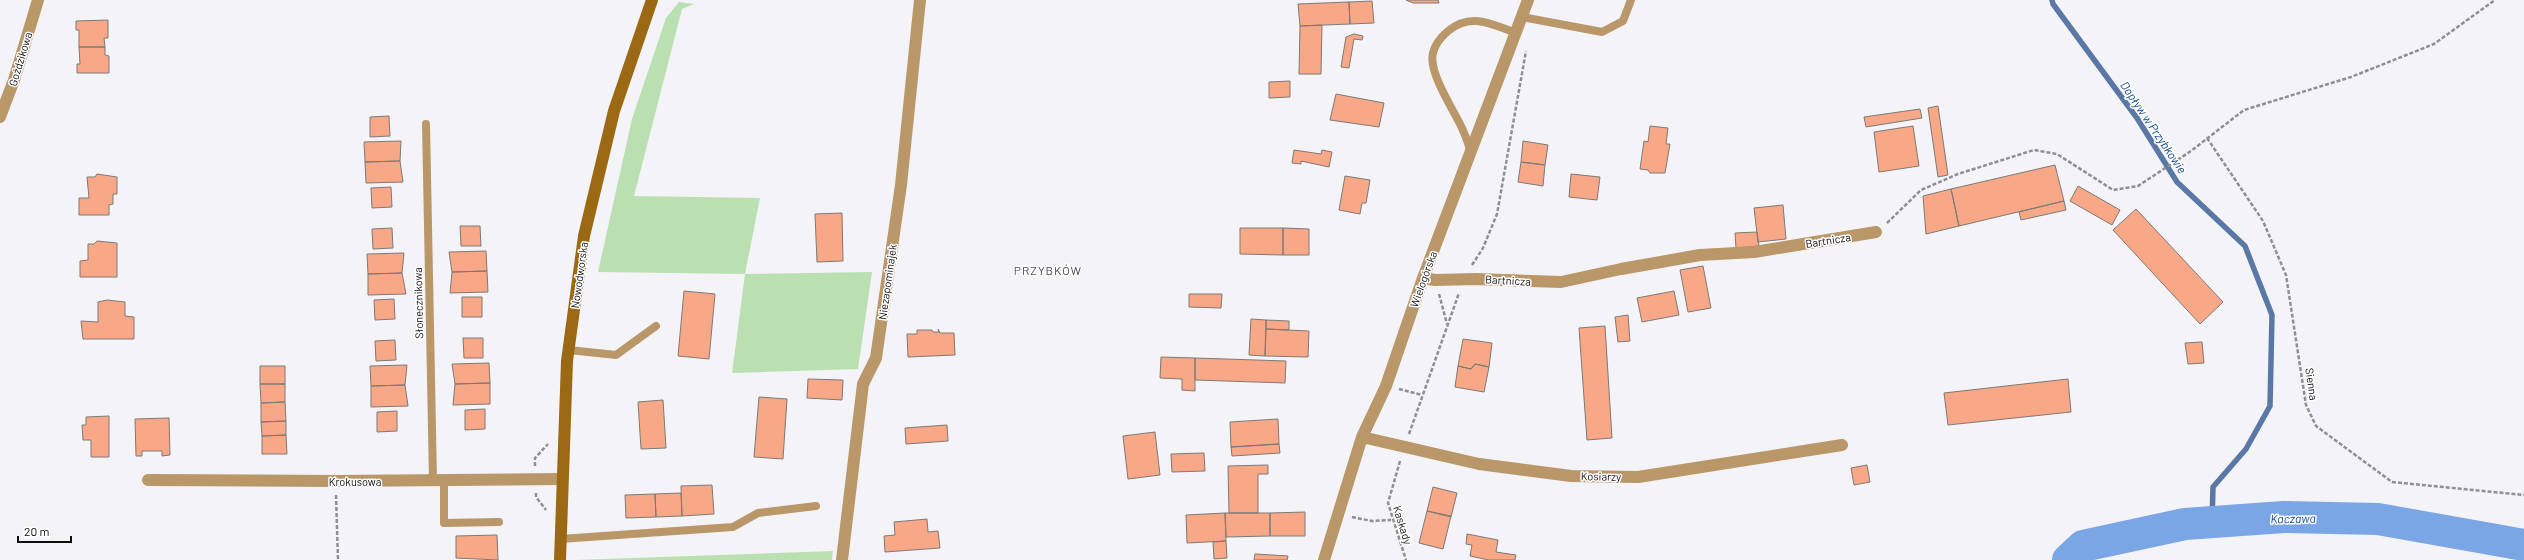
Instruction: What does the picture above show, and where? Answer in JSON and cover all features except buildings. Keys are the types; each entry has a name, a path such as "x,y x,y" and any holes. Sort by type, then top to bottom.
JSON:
{"street":[{"name":"Goździkowa","path":"0,117 14,80 38,0"},
{"name":"Nowodworska","path":"560,560 562,479 569,350 584,236 614,111 652,0"},
{"name":"Niezapominajek","path":"842,560 863,384 876,358 901,185 920,0"},
{"name":"Wielogórska","path":"1324,560 1362,437 1386,386 1429,279 1471,152 1528,0"},
{"name":"Bartnicza","path":"1429,279 1561,282 1621,269 1700,255 1754,252 1876,232"},
{"name":"Kosiarzy","path":"1362,437 1494,466 1571,476 1638,477 1842,444"},
{"name":"Krokusowa","path":"148,480 335,482 562,479"}],"lane":[{"path":"1522,17 1602,32 1623,21 1632,0"},
{"path":"1471,152 1462,126 1448,103 1438,79 1432,54 1440,38 1456,24 1478,20 1516,33"},
{"name":"Słonecznikowa","path":"426,124 438,480 444,523 498,522"},
{"path":"569,350 616,355 656,326"},
{"path":"560,539 733,527 758,513 816,506"}],"path":[{"path":"1876,232 1921,190 1958,174 2034,150 2057,154 2113,190 2138,186 2191,151 2244,110 2351,77 2434,44 2495,0"},
{"name":"Kaskady","path":"1406,560 1391,520 1388,504 1404,447 1464,280 1483,248 1498,214 1527,47"},
{"name":"Sienna","path":"2207,138 2263,221 2286,275 2306,405 2316,426 2392,482 2524,495"},
{"path":"1429,279 1447,325"},
{"path":"1386,386 1422,395"},
{"path":"335,482 338,560"},
{"path":"1338,514 1372,521 1391,520"}],"green space":[{"path":"679,2 694,4 682,9 634,196 760,198 745,274 598,272 632,119 666,18"},
{"path":"872,272 858,369 732,373 745,274"},
{"path":"833,551 832,560 574,560"}],"waterway":[{"name":"Dopływ w Przybkowie","path":"2052,0 2053,4 2137,118 2177,182 2245,246 2272,315 2270,406 2246,449 2213,487 2212,522"},
{"name":"Kaczawa","path":"2068,560 2083,546 2185,524 2284,517 2378,519 2524,545"}],"district":[{"name":"PRZYBKÓW","path":"1048,270"}]}
